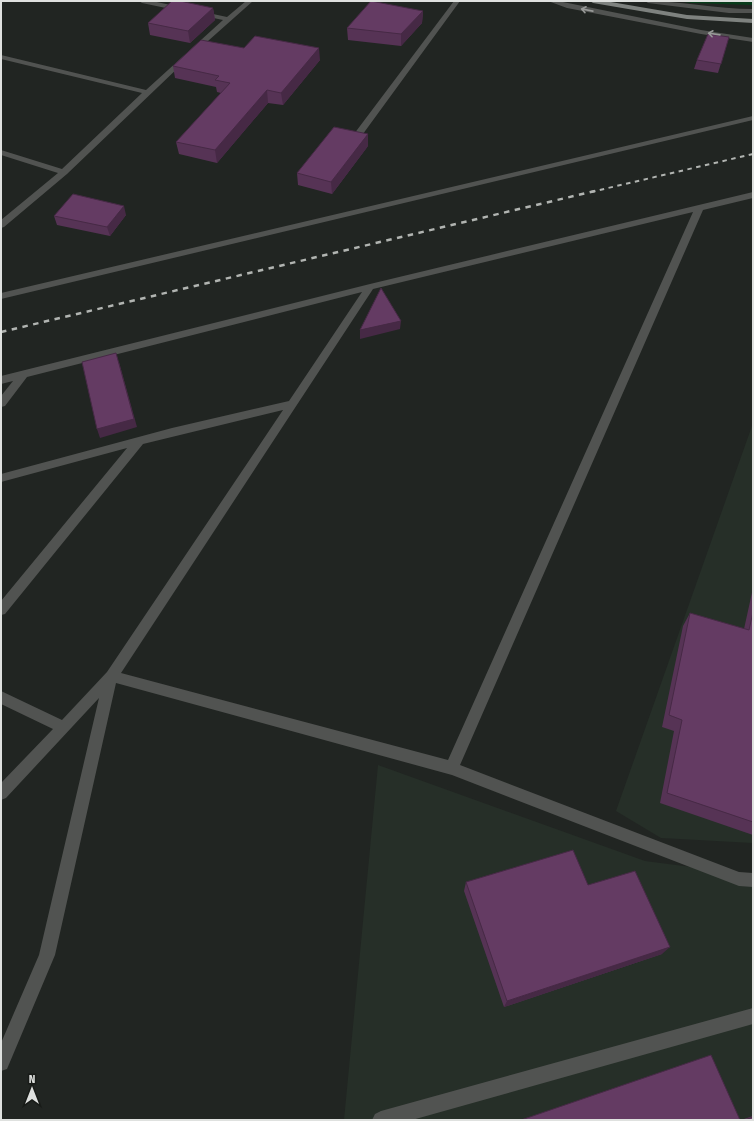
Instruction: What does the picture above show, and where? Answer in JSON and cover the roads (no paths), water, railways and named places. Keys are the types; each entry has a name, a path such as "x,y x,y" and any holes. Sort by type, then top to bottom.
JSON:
{"main road":[{"path":"593,1 687,17 753,22"}],"street":[{"path":"142,1 228,18"},
{"path":"1,225 63,172 228,18 250,1"},
{"path":"357,136 457,1"},
{"path":"550,1 567,6 701,32 753,40"},
{"path":"648,1 729,11 753,11"},
{"path":"1,57 147,92"},
{"path":"1,296 753,118"},
{"path":"1,152 63,172"},
{"path":"1,380 370,287 753,195"},
{"path":"452,768 654,314 699,208"},
{"path":"1,793 112,676 370,287"},
{"path":"1,403 23,375"},
{"path":"1,478 139,441 292,404"},
{"path":"1,610 139,441"},
{"path":"112,676 452,768 739,879 753,880"},
{"path":"1,1063 46,955 112,676"},
{"path":"1,697 63,727"},
{"path":"381,1120 753,1016"}],"railway":[{"path":"591,192 753,154"},
{"path":"1,332 595,191"}]}
